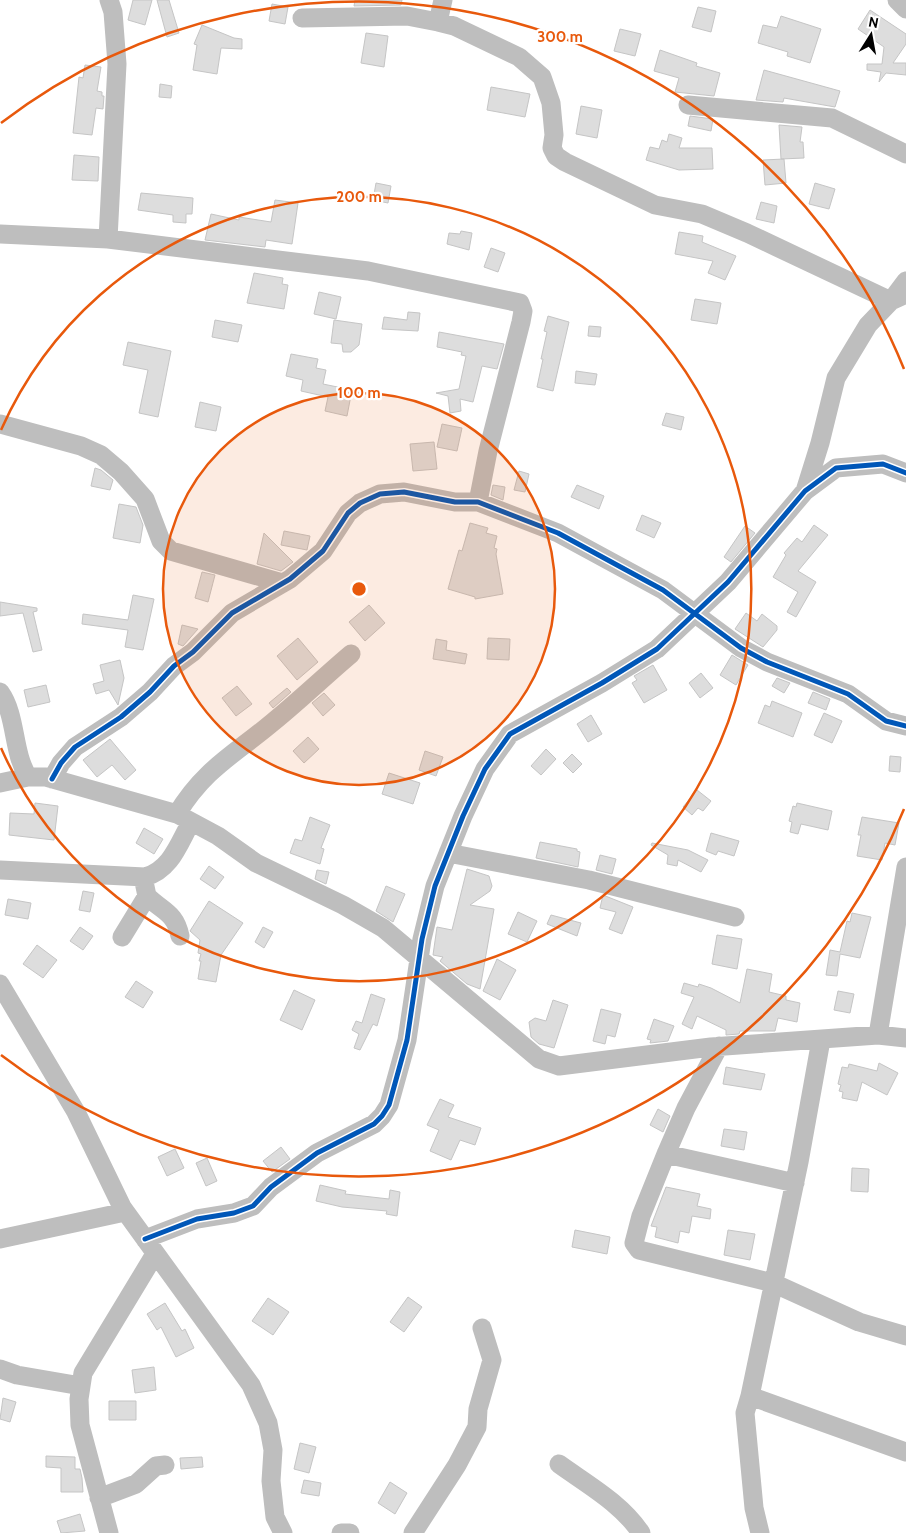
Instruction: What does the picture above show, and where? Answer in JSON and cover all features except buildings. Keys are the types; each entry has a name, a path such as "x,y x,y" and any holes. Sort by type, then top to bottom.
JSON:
{"street":[{"path":"108,239 117,64 113,12 109,0"},
{"path":"438,22 443,0"},
{"path":"897,0 906,9"},
{"path":"302,18 407,16 454,26 519,57 534,68 542,77 551,104 554,135 552,148 556,156 655,205 702,214 899,298"},
{"path":"688,105 832,118 906,154"},
{"path":"0,234 108,239 368,271 520,303 523,311 521,322 488,451 478,502"},
{"path":"805,490 820,442 836,378 868,325 899,298 906,281"},
{"path":"0,424 81,446 101,455 121,472 145,499 161,541 171,551 282,583"},
{"path":"109,1533 80,1425 83,1372 150,1246 197,1219 234,1212 253,1206 271,1188 317,1153 374,1124 382,1116 389,1105 407,1040 427,912 462,816 485,769 510,734 635,664 657,649 733,576 805,490 836,468 883,464 906,473"},
{"path":"52,778 61,763 76,747 121,718 150,692 174,666 193,652 232,613 303,568 322,551 348,514 360,503 380,494 404,492 455,502 478,502 558,532 663,590 741,648 767,662 848,694 886,721 906,726"},
{"path":"0,870 143,877 155,874 166,866 184,818 190,792 206,774 273,722 352,654"},
{"path":"0,692 6,701 20,763 28,777"},
{"path":"0,783 28,777 52,778 184,818 218,836 256,863 344,905 383,928 418,960 538,1060 559,1066 719,1046 878,1036 906,1038"},
{"path":"448,854 589,880 736,917"},
{"path":"878,1036 906,867"},
{"path":"143,877 147,896 171,915 177,923 180,936"},
{"path":"122,937 147,896"},
{"path":"0,984 76,1112 125,1212 251,1385 268,1423 273,1450 271,1481 275,1517 283,1533"},
{"path":"760,1533 754,1508 745,1413 795,1183 821,1040"},
{"path":"719,1046 686,1108 666,1154 635,1233 634,1243 639,1250 772,1283 859,1322 906,1336"},
{"path":"666,1154 795,1183"},
{"path":"0,1239 125,1212"},
{"path":"413,1533 457,1465 477,1428 478,1409 492,1360 482,1328"},
{"path":"0,1369 16,1375 81,1386"},
{"path":"750,1396 906,1452"},
{"path":"559,1464 613,1502 632,1520 641,1533"},
{"path":"99,1498 136,1484 156,1466 166,1465"},
{"path":"341,1533 350,1533"}],"cycle path":[{"path":"145,1239 197,1219 234,1213 253,1206 271,1187 317,1153 374,1124 382,1116 389,1105 407,1040 422,939 435,886 463,816 485,769 510,734 602,683 657,649 728,582 805,491 836,468 883,464 906,473"},
{"path":"52,779 61,763 75,747 121,717 150,692 174,666 193,652 232,613 290,579 323,551 348,513 360,503 380,494 404,492 455,502 478,502 558,533 663,590 741,648 767,662 848,694 886,721 906,726"}]}
